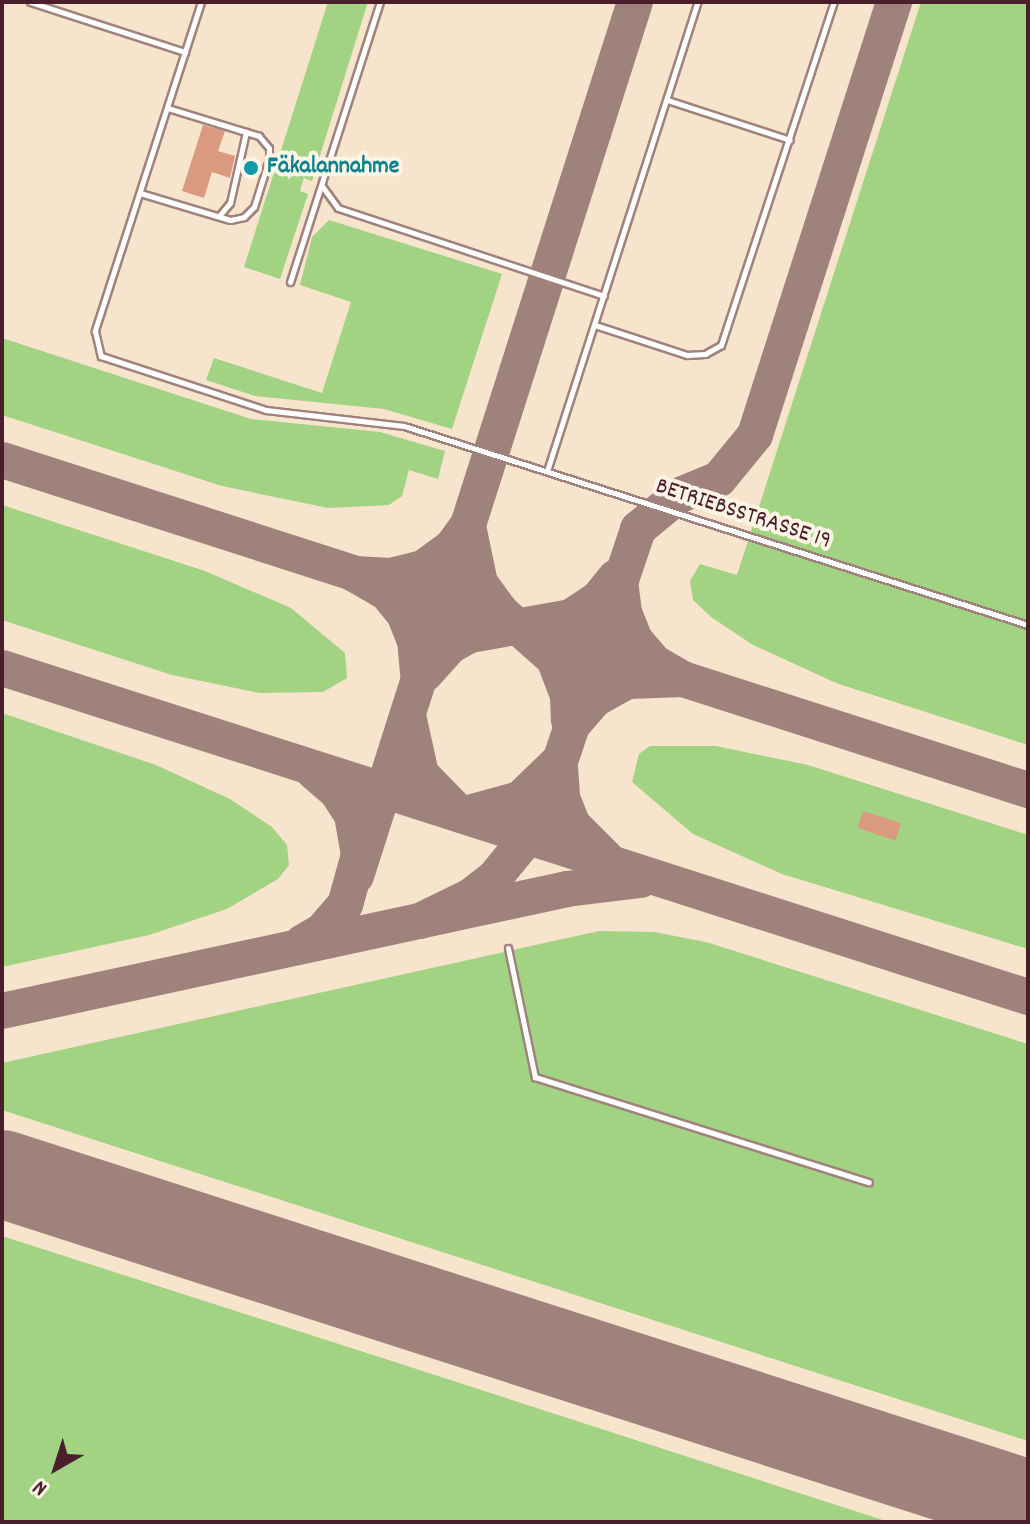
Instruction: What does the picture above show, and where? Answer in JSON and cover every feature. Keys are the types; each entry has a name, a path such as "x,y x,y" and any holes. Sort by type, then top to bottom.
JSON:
{"lane":[{"path":"30,2 185,52"},
{"path":"167,108 246,132 269,148 254,207 244,217 219,216 140,193 167,108 201,2"},
{"path":"290,282 380,2"},
{"path":"547,471 698,2"},
{"path":"595,325 687,355 705,354 721,345 834,2"},
{"path":"667,100 790,140"},
{"path":"219,216 230,203 246,132"},
{"path":"322,186 338,208 604,296"},
{"name":"BETRIEBSSTRASSE 19","path":"140,193 95,331 101,356 266,410 382,421 447,439 1028,625"},
{"path":"508,948 535,1077 869,1182"}],"green space":[{"path":"328,2 368,2 312,181 304,178 300,191 308,194 280,279 244,267"},
{"path":"921,2 1028,2 1028,745 836,683 753,645 711,617 693,600 690,581 700,564 737,575"},
{"path":"329,220 502,274 452,429 384,409 255,396 206,380 214,358 322,393 351,302 300,285 312,237"},
{"path":"2,338 251,419 380,432 445,451 438,479 409,470 402,496 389,505 328,508 222,486 2,415"},
{"path":"2,505 205,571 291,608 345,653 347,678 323,692 260,693 172,675 2,620"},
{"path":"2,713 156,765 230,799 272,827 287,845 289,865 278,879 227,909 149,935 2,967"},
{"path":"650,746 716,746 808,765 1028,835 1028,949 782,874 693,834 632,782 639,754"},
{"path":"599,931 654,932 706,942 1028,1044 1028,1441 2,1110 2,1063"},
{"path":"2,1236 401,1364 889,1522 2,1522"}],"building":[{"path":"203,125 225,131 218,151 235,156 230,178 212,172 204,198 182,191"},
{"path":"246,159 262,164 258,176 242,171"},
{"path":"863,811 901,823 895,840 857,828"}],"taxiway":[{"path":"356,876 635,2"},
{"path":"420,921 471,896 495,877 528,837 549,794 638,529 678,496 719,479 755,435 894,2"},
{"path":"2,460 1028,790"},
{"path":"418,673 415,641 404,614 387,593 354,574 391,576 423,568 452,547 465,529"},
{"path":"469,531 480,583 501,612 554,659 568,695 569,720"},
{"path":"425,674 450,646 470,635 571,617 598,599 616,577"},
{"path":"575,722 595,699 628,681 683,679 655,663 635,640 624,613 620,580"},
{"path":"2,668 1028,997"},
{"path":"409,720 421,774 461,815 520,799 555,765"},
{"path":"560,767 562,798 573,825 607,859"},
{"path":"303,942 322,931 345,905 359,855 352,815 337,792 313,771"},
{"path":"2,1011 567,889 640,880"}],"runway":[{"path":"2,1174 1028,1504"}],"place":[{"name":"Fäkalannahme","path":"251,168"}]}
